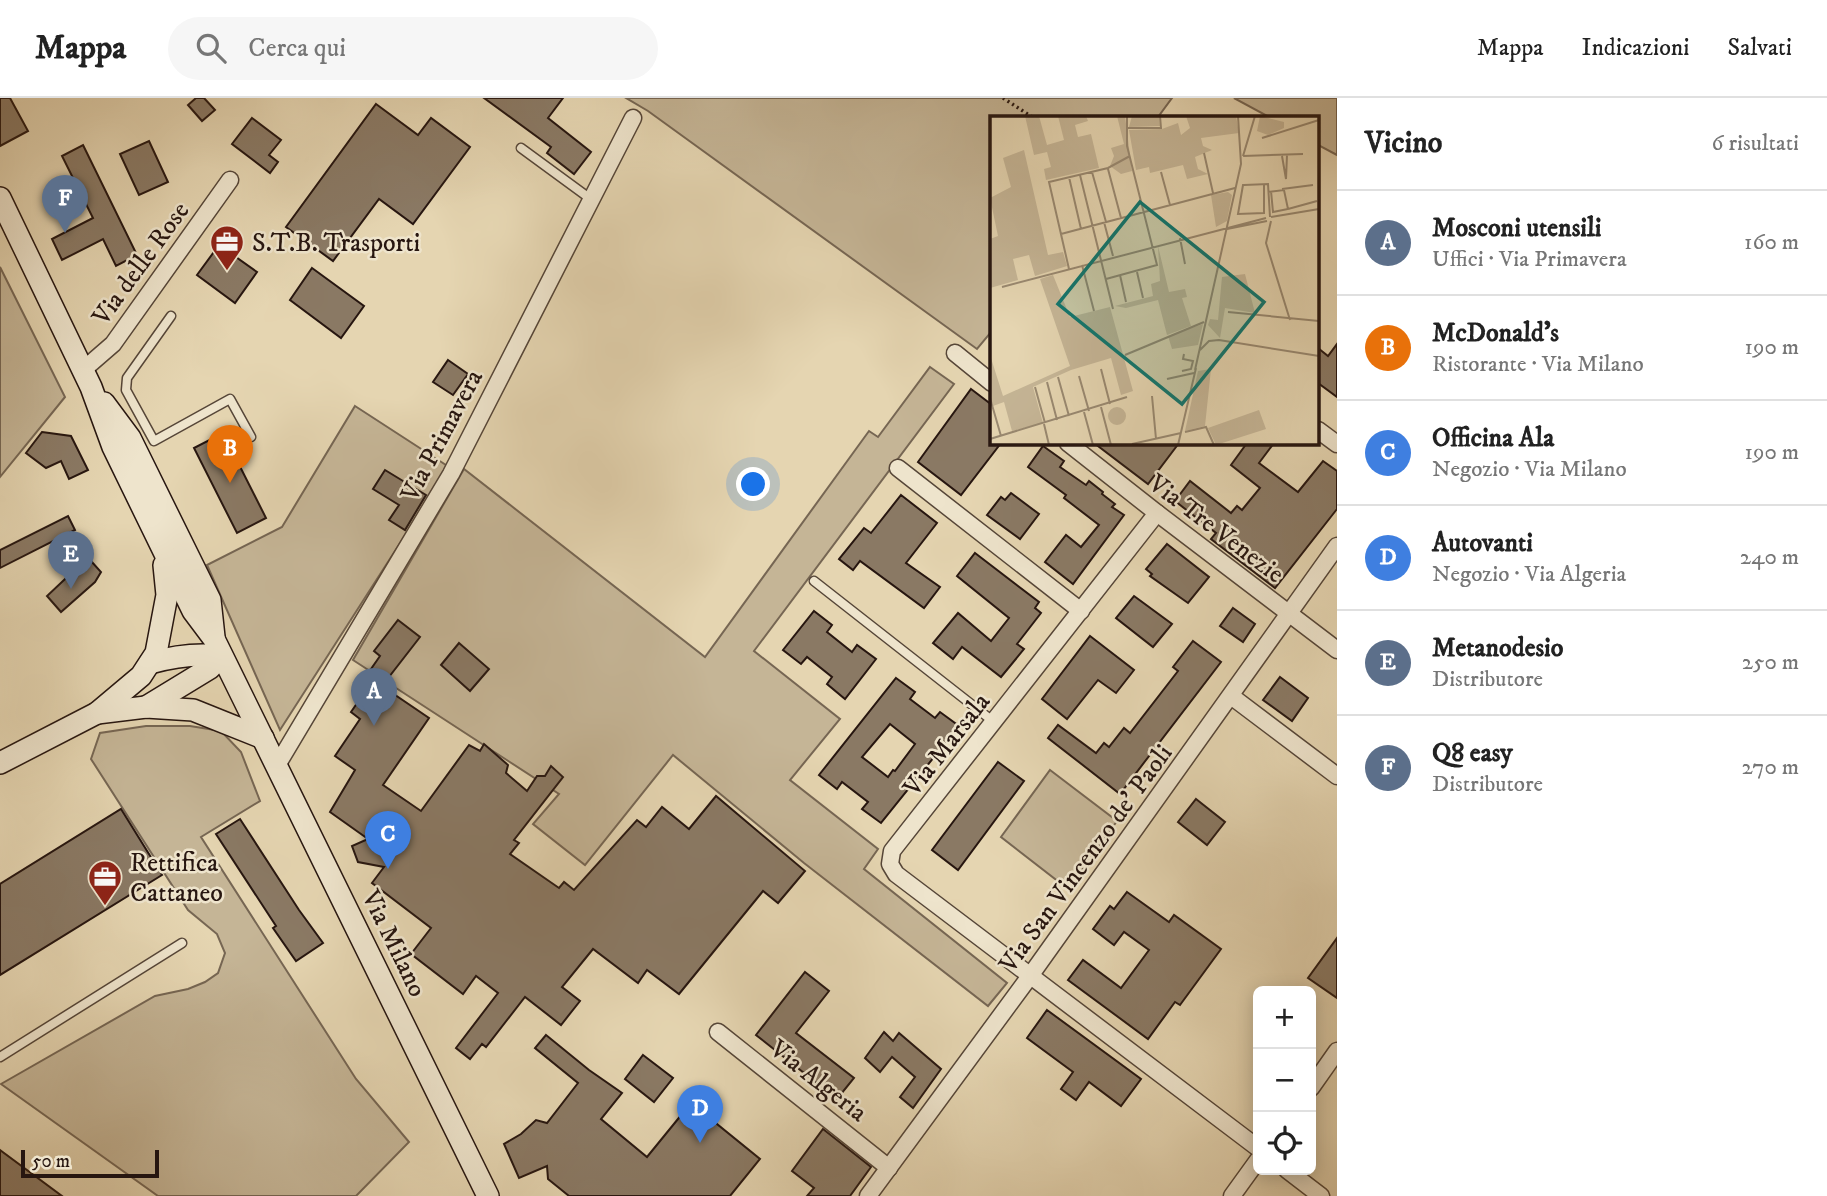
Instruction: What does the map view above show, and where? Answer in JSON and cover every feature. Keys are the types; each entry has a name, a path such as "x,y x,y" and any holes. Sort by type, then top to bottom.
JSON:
{"main road":[{"path":"0,198 87,379 122,443"},
{"name":"Via Milano","path":"122,443 161,545 193,611 218,648 488,1196"},
{"name":"Via Milano","path":"122,443 210,600 218,648"},
{"path":"0,763 97,713 141,676 156,653 167,595 161,545"},
{"path":"150,663 188,654 203,654 218,648"},
{"path":"146,707 210,668 218,648"},
{"path":"97,713 146,707 193,710 263,738"}],"street":[{"name":"Via Primavera","path":"276,766 451,474 633,118"},
{"name":"Via delle Rose","path":"87,379 230,180"},
{"path":"955,353 990,381"},
{"path":"1320,431 1337,444"},
{"name":"Via Tre Venezie","path":"1069,444 1337,650"},
{"path":"898,468 1081,611"},
{"name":"Via Marsala","path":"1031,976 896,874 890,864 892,850 1157,513"},
{"name":"Via San Vincenzo de' Paoli","path":"869,1196 1031,976 1337,546"},
{"path":"1231,696 1337,776"},
{"path":"1031,976 1253,1143"},
{"name":"Via Algeria","path":"718,1032 889,1168"},
{"path":"1316,1080 1337,1051"},
{"path":"1232,1196 1253,1167"},
{"path":"1294,1175 1321,1196"}],"lane":[{"path":"521,148 592,200"},
{"path":"172,316 127,378 125,390 154,441 230,400 250,437"},
{"path":"814,580 994,722"},
{"path":"0,1057 182,943"}],"path":[{"path":"1003,98 1030,116"}],"shaded area":[{"path":"626,98 1172,98 1159,116 990,116 990,333 977,349 648,111"},
{"path":"1234,98 1337,98 1337,155 1320,146 1320,116 1267,116"},
{"path":"0,267 65,397 0,477"},
{"path":"930,367 954,384 754,651 840,719 790,780 878,849 864,869 1007,983 988,1006 804,863 673,755 585,865 533,824 559,794 353,660 464,469 705,657 869,431 878,437"},
{"path":"355,406 449,467 280,730 207,565 282,527"},
{"path":"146,726 190,726 221,731 241,752 260,801 201,837 356,1079 409,1142 356,1196 158,1196 1,1084 155,996 188,989 218,973 225,953 217,934 188,910 91,759 100,733"},
{"path":"1050,770 1117,821 1068,889 1001,837"}],"building":[{"path":"0,98 10,98 28,131 0,146"},
{"path":"196,98 204,98 215,110 202,121 188,105"},
{"path":"484,98 563,98 548,118 591,152 574,174 547,153 551,147"},
{"path":"376,104 418,135 431,118 470,147 413,224 379,199 333,261 286,227"},
{"path":"252,118 281,140 269,155 278,162 270,173 232,144"},
{"path":"149,141 168,182 139,195 120,154"},
{"path":"83,145 137,255 116,266 103,239 62,260 52,239 93,218 62,156"},
{"path":"219,245 257,272 235,303 197,275"},
{"path":"312,268 364,306 341,338 290,300"},
{"path":"1337,344 1337,397 1320,384 1320,350 1328,356"},
{"path":"448,360 468,374 453,395 433,382"},
{"path":"971,389 990,403 990,444 1000,444 961,495 918,462"},
{"path":"42,432 71,436 88,470 69,479 61,461 46,468 26,453"},
{"path":"223,433 266,518 237,533 194,448"},
{"path":"1095,444 1178,444 1148,484"},
{"path":"1246,444 1273,444 1259,463 1298,492 1323,461 1337,471 1337,509 1275,588 1211,539 1216,533 1175,501 1190,481 1231,513 1237,506 1242,510 1260,488 1231,465"},
{"path":"1043,446 1064,461 1060,467 1086,485 1089,481 1115,504 1112,507 1124,515 1073,584 1045,562 1066,535 1081,547 1099,525 1064,498 1066,495 1028,467"},
{"path":"385,470 426,495 405,530 389,520 399,505 373,489"},
{"path":"1011,493 1039,514 1020,539 987,515 1001,497 1005,500"},
{"path":"901,495 937,523 906,563 940,587 924,608 860,561 853,570 839,559 864,528 871,533"},
{"path":"68,516 75,530 0,568 0,550"},
{"path":"1167,544 1209,577 1188,603 1150,576 1152,574 1146,569"},
{"path":"975,553 1039,602 1035,608 1041,613 1017,644 1024,649 1001,677 962,647 953,659 933,643 958,613 991,641 1009,618 957,576"},
{"path":"91,561 101,572 95,582 61,612 47,596 81,564"},
{"path":"1134,596 1172,624 1153,647 1116,618"},
{"path":"1233,608 1255,624 1243,642 1220,626"},
{"path":"814,611 832,625 827,632 852,652 857,645 876,659 845,699 827,684 832,677 807,657 801,664 783,650"},
{"path":"398,620 420,637 382,686 429,718 383,785 421,811 469,745 480,751 484,744 508,765 506,773 527,791 537,776 545,776 551,766 563,777 514,840 519,843 510,854 559,888 564,882 574,890 637,820 646,827 662,807 689,829 716,796 805,871 778,903 763,891 679,994 647,970 638,983 593,949 562,987 580,1001 561,1025 525,997 486,1047 482,1044 470,1059 456,1048 498,993 476,976 463,994 411,954 431,928 372,883 384,867 358,862 352,846 368,839 330,812 355,770 335,756 360,719 351,712 369,686 362,682 380,656 374,651"},
{"path":"1090,636 1134,670 1116,693 1098,680 1067,719 1042,699"},
{"path":"1193,641 1221,662 1120,794 1048,738 1058,725 1096,753 1104,743 1109,747 1124,728 1130,733 1178,671 1173,667"},
{"path":"459,643 489,669 470,691 441,665"},
{"path":"1280,677 1308,698 1292,721 1263,700"},
{"path":"896,678 915,692 910,699 935,718 940,712 959,726 881,823 862,809 868,802 842,782 837,789 819,775","holes":["890,724 915,744 888,777 862,757"]},
{"path":"998,762 1024,781 958,870 932,850"},
{"path":"1196,799 1225,822 1207,845 1178,822"},
{"path":"121,809 162,875 0,975 0,884"},
{"path":"240,819 323,943 296,961 216,834"},
{"path":"1127,892 1169,922 1174,915 1221,949 1180,1005 1175,1002 1148,1039 1068,980 1083,960 1121,988 1149,950 1124,932 1114,945 1093,929 1110,906 1114,909"},
{"path":"1337,938 1337,998 1308,978"},
{"path":"805,972 829,991 796,1033 854,1078 837,1099 756,1035"},
{"path":"1047,1010 1141,1079 1121,1106 1089,1082 1076,1100 1061,1089 1073,1072 1027,1038"},
{"path":"884,1032 893,1041 899,1033 941,1069 913,1108 900,1097 915,1077 892,1057 880,1072 865,1058"},
{"path":"546,1035 622,1093 601,1119 647,1157 691,1103 760,1159 730,1196 569,1196 548,1179 547,1166 519,1178 504,1144 521,1134 536,1120 547,1123 578,1083 535,1048"},
{"path":"643,1055 673,1078 654,1102 625,1079"},
{"path":"823,1129 871,1167 850,1196 807,1196 814,1188 792,1171"},
{"path":"0,1150 62,1196 0,1196"}],"place":[{"name":"Q8 easy","path":"65,233"},
{"name":"S.T.B. Trasporti","path":"227,272"},
{"name":"McDonald's","path":"230,483"},
{"name":"Metanodesio","path":"71,589"},
{"name":"Mosconi utensili","path":"374,726"},
{"name":"Officina Ala","path":"388,869"},
{"name":"Rettifica Cattaneo","path":"105,907"},
{"name":"Autovanti","path":"700,1143"}]}
